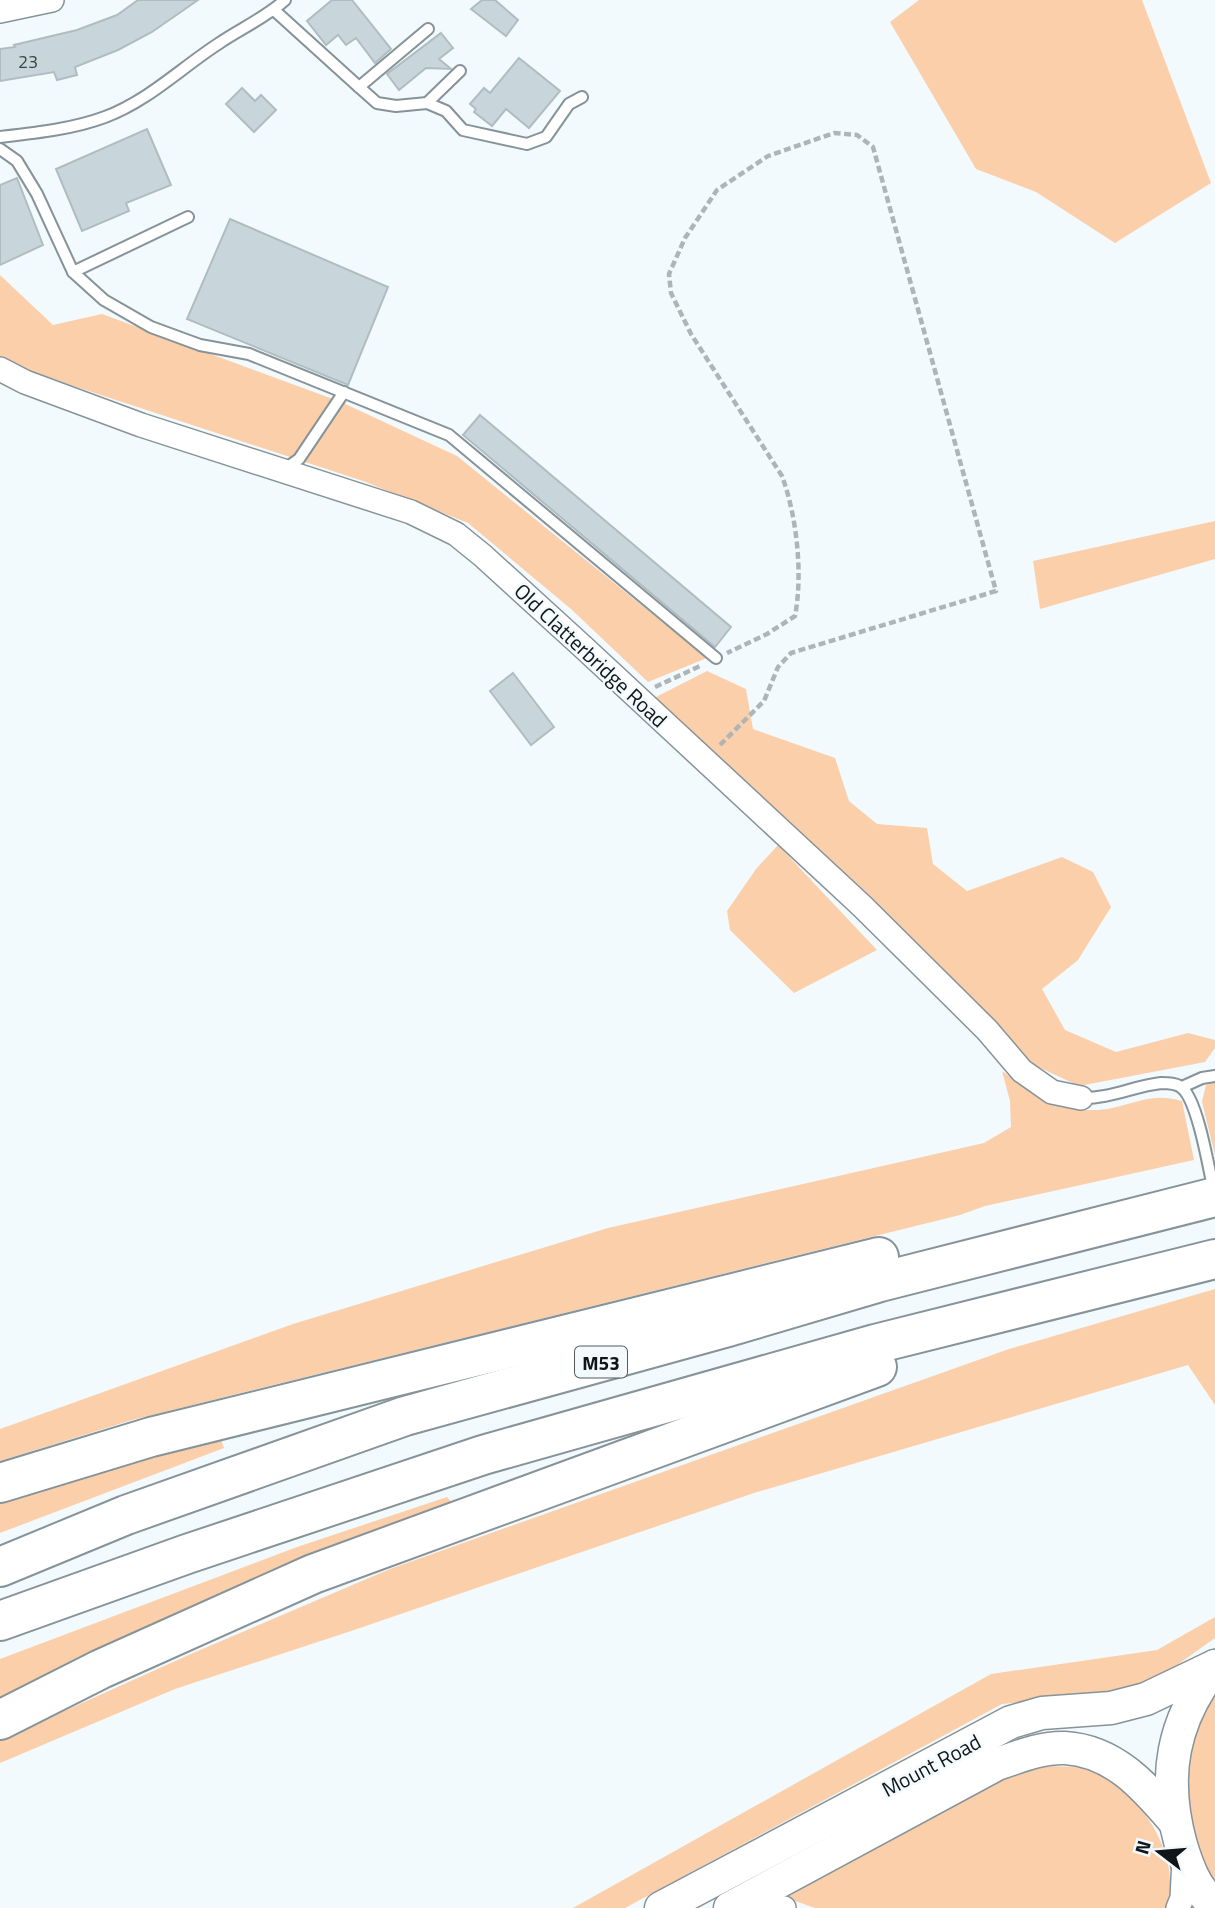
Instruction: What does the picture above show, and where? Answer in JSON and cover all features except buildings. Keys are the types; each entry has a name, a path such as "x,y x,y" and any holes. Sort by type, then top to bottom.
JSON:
{"highway":[{"path":"0,1483 151,1437 903,1251 1208,1198"},
{"name":"M53","path":"0,1567 126,1515 405,1416 880,1282 1208,1198"},
{"path":"0,1621 187,1554 483,1455 875,1344 1215,1259"},
{"path":"0,1720 101,1670 313,1574 1102,1287"}],"main road":[{"path":"1215,1666 1199,1686 1186,1711 1175,1745 1172,1782 1175,1822 1185,1857 1196,1885 1215,1905"},
{"name":"Mount Road","path":"661,1908 1011,1722 1042,1713 1111,1708 1146,1699 1215,1666"},
{"name":"Mount Road","path":"730,1908 997,1764 1033,1752 1065,1748 1092,1754 1117,1765 1141,1782 1175,1822"}],"street":[{"path":"12,6 52,0"},
{"name":"Old Clatterbridge Road","path":"0,369 25,382 141,425 411,512 456,534 636,696 947,988 1022,1071 1052,1092 1081,1098"},
{"path":"1178,1908 1182,1898 1185,1857"},
{"path":"771,1908 784,1908"}],"lane":[{"path":"0,137 71,126 106,116 179,74 216,45 274,10 285,0"},
{"path":"274,10 377,103 396,106 428,103 446,111 463,130 527,144 545,137 569,104 582,97"},
{"path":"359,87 428,30"},
{"path":"428,103 460,71"},
{"path":"0,149 17,161 37,194 73,272 104,300 151,327 200,345 249,354 449,435 716,658"},
{"path":"73,272 188,218"},
{"path":"285,470 299,459 344,391"},
{"path":"1182,1087 1202,1078 1215,1076"},
{"path":"1081,1098 1098,1099 1160,1083 1172,1083 1182,1087 1193,1104 1208,1198"}],"path":[{"path":"636,696 767,634 794,617 798,598 795,528 790,499 782,476 691,334 671,293 669,274 685,238 717,190 768,156 834,132 857,135 873,147 996,591 791,653 778,667 764,701 705,760"}],"shaded area":[{"path":"919,0 1142,0 1211,183 1115,243 1036,192 976,169 890,22"},
{"path":"0,275 53,325 102,314 341,402 457,456 707,658 648,682 571,609 468,523 363,481 37,374 0,359"},
{"path":"1215,521 1215,559 1040,609 1033,561"},
{"path":"707,671 746,689 753,729 835,758 849,801 877,824 927,828 933,864 967,891 1062,857 1093,872 1111,907 1078,960 1042,989 1065,1030 1116,1052 1188,1033 1215,1040 1215,1048 1205,1062 1079,1086 1034,1065 654,698"},
{"path":"778,845 877,950 794,993 730,930 727,911 756,869"},
{"path":"1002,1071 1054,1102 1081,1109 1112,1108 1155,1098 1182,1101 1194,1160 985,1206 960,1215 132,1420 0,1461 0,1429 293,1324 608,1228 984,1143 1011,1127 1010,1101"},
{"path":"1215,1082 1215,1155 1202,1102 1206,1085"},
{"path":"1215,1289 1215,1405 1188,1365 754,1493 175,1689 0,1763 0,1740 193,1653 390,1569 1009,1349"},
{"path":"219,1434 224,1448 0,1533 0,1495"},
{"path":"447,1497 452,1503 199,1608 0,1698 0,1659 297,1547"},
{"path":"1215,1617 1215,1638 1149,1685 1113,1694 1002,1704 625,1908 573,1908 991,1674 1157,1650"},
{"path":"1215,1686 1215,1886 1197,1856 1185,1768 1191,1734"},
{"path":"1053,1766 1081,1768 1100,1775 1127,1794 1149,1819 1164,1849 1168,1864 1169,1908 815,1908 781,1896 1016,1771"}]}
